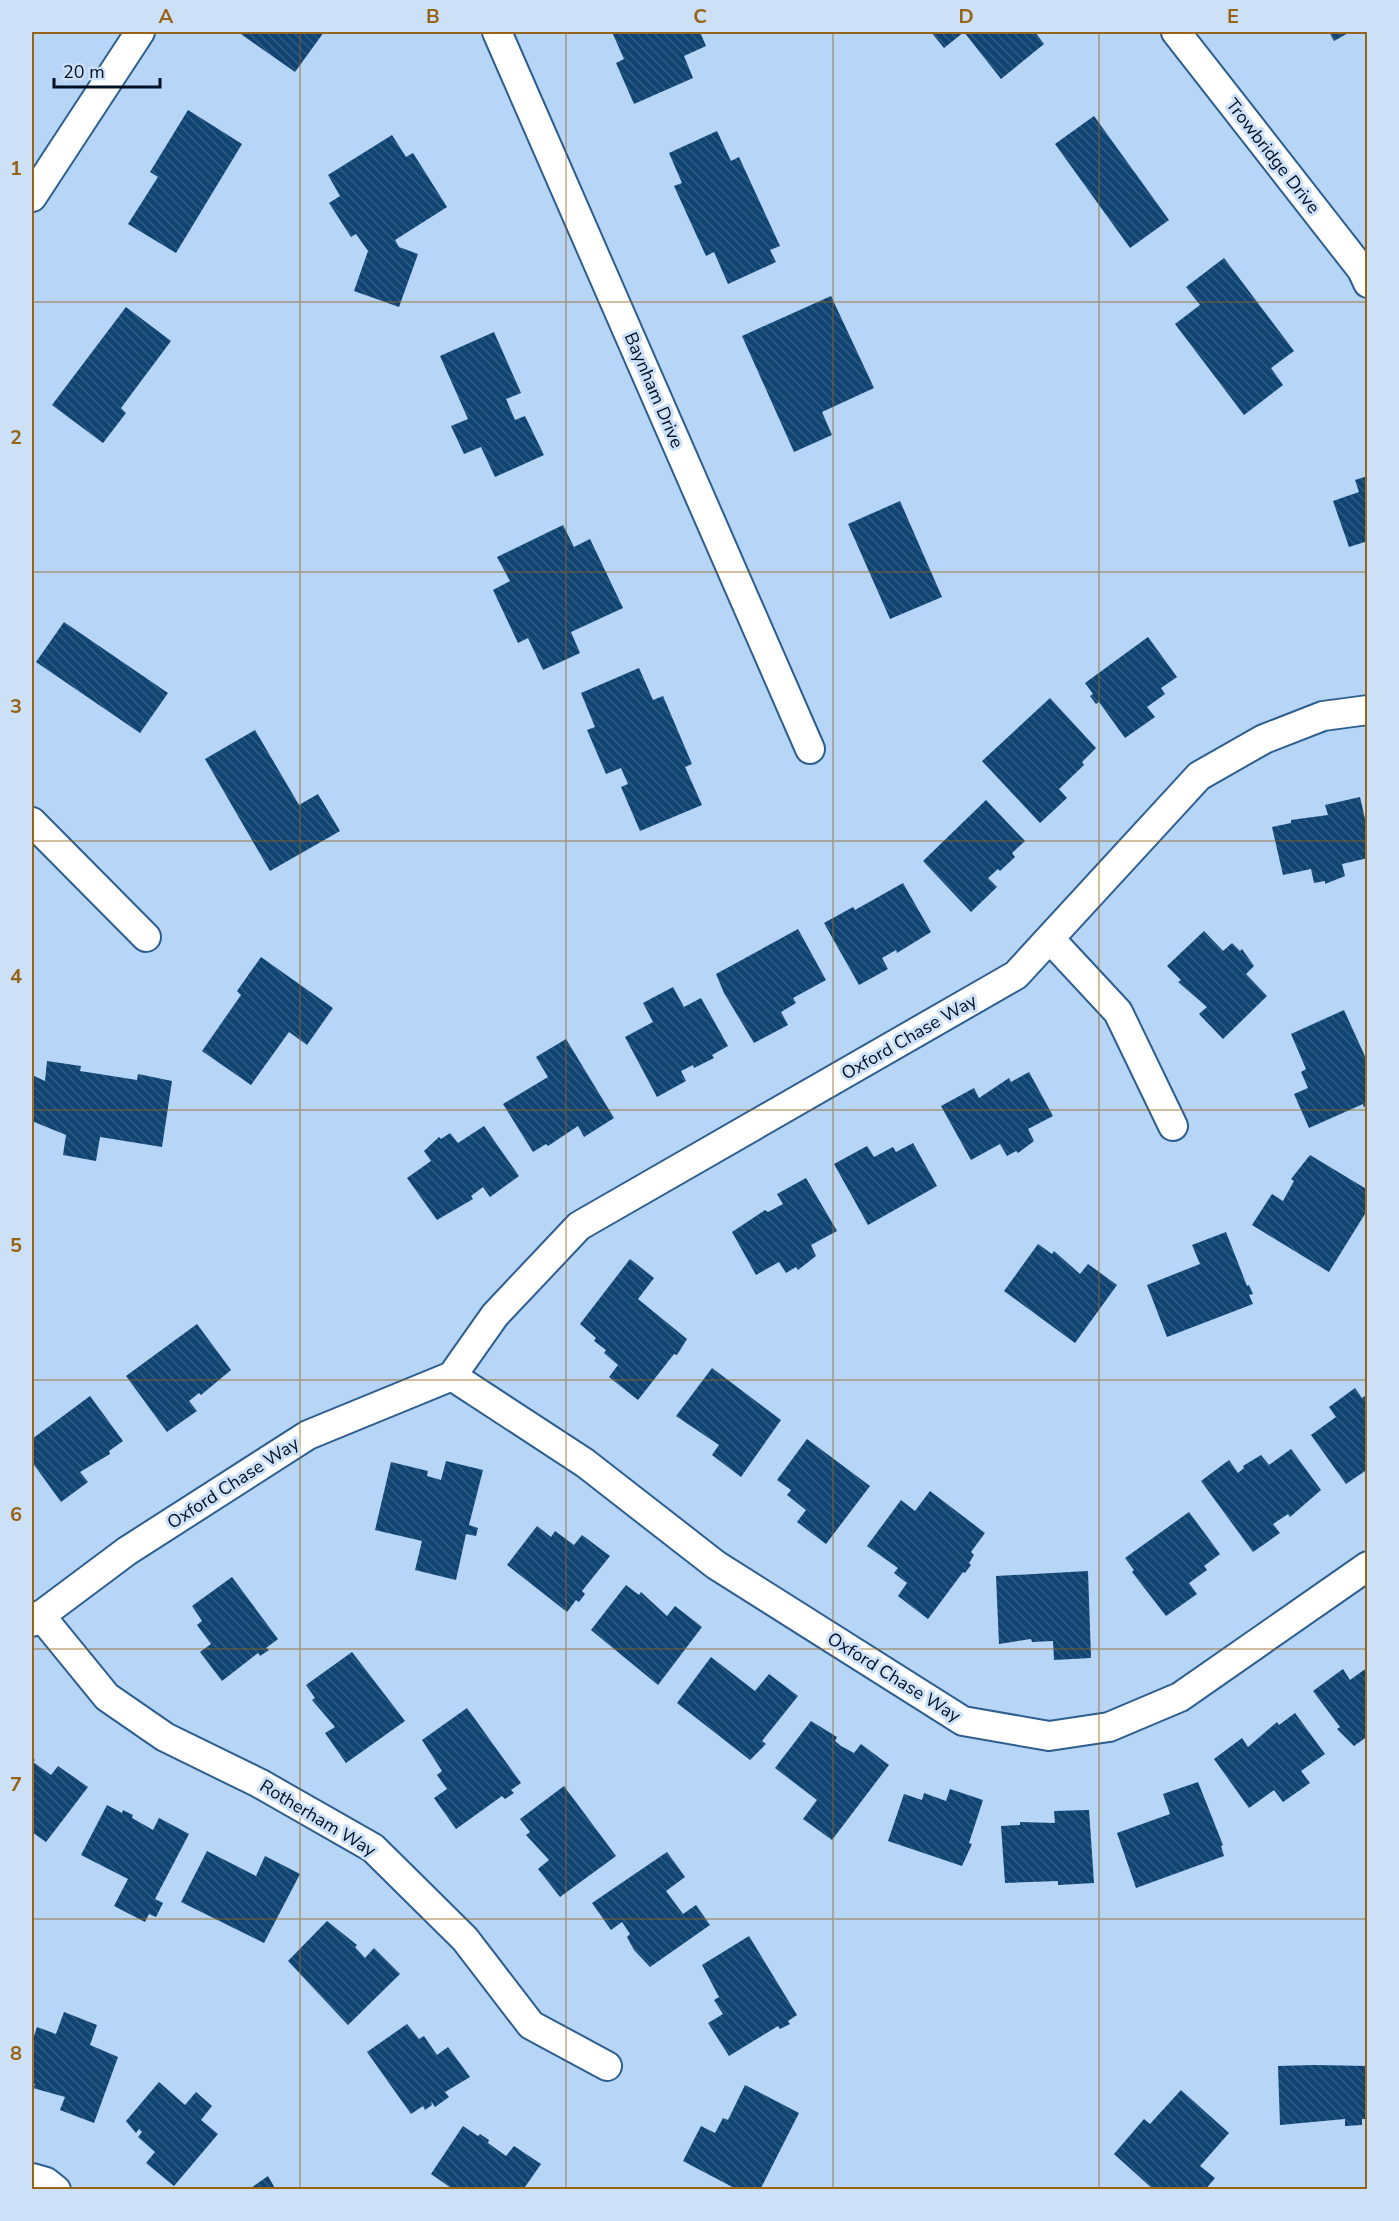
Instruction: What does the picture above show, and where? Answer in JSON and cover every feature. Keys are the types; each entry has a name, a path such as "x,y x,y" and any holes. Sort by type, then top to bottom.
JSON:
{"street":[{"path":"32,198 140,32"},
{"name":"Baynham Drive","path":"497,32 810,749"},
{"name":"Trowbridge Drive","path":"1176,32 1362,270 1368,283"},
{"name":"Oxford Chase Way","path":"36,1619 127,1551 308,1435 452,1376 495,1315 579,1226 1016,975 1051,940 1199,776 1264,739 1323,716 1368,710"},
{"path":"32,822 146,937"},
{"path":"1051,940 1118,1012 1173,1126"},
{"name":"Oxford Chase Way","path":"452,1376 585,1463 716,1565 963,1721 1049,1736 1110,1726 1180,1697 1368,1566"},
{"name":"Rotherham Way","path":"36,1619 107,1697 165,1737 260,1783 373,1848 465,1939 531,2025 607,2066"},
{"path":"32,2178 46,2182 56,2190"}],"building":[{"path":"238,32 324,32 295,72"},
{"path":"612,32 700,32 706,46 684,56 693,78 634,104 616,63 624,59"},
{"path":"931,32 964,32 944,48"},
{"path":"964,32 1035,32 1044,44 1001,79"},
{"path":"1329,32 1350,32 1334,41"},
{"path":"188,110 242,144 176,253 128,224 158,177 150,172"},
{"path":"1094,116 1169,220 1130,248 1055,144"},
{"path":"717,131 731,161 739,157 780,246 770,250 776,262 728,284 714,252 706,256 674,186 682,183 669,153"},
{"path":"392,135 406,157 413,153 447,207 395,240 399,247 418,254 399,307 354,291 368,251 356,234 351,237 329,203 340,196 328,175"},
{"path":"1224,258 1294,351 1271,368 1283,385 1244,415 1175,324 1200,305 1186,287"},
{"path":"831,296 874,388 822,412 832,435 794,452 742,336"},
{"path":"126,307 171,341 121,408 126,413 103,443 52,405"},
{"path":"494,332 521,393 506,399 515,420 525,416 544,455 495,477 481,447 464,454 451,426 468,419 440,356"},
{"path":"1368,476 1368,541 1349,547 1333,501 1359,492 1355,480"},
{"path":"900,501 942,597 890,619 848,524"},
{"path":"563,525 574,547 590,539 623,608 571,632 580,653 543,670 528,638 518,643 493,590 510,581 497,557"},
{"path":"64,622 168,693 140,733 36,662"},
{"path":"1148,637 1177,677 1161,688 1165,694 1147,707 1155,717 1125,738 1099,702 1096,704 1090,696 1093,694 1085,683"},
{"path":"639,668 653,700 663,696 692,764 685,767 702,805 640,831 621,787 628,784 621,768 606,774 587,730 595,727 581,693"},
{"path":"1050,698 1096,748 1082,762 1084,765 1059,789 1067,798 1040,823 982,761"},
{"path":"255,730 299,805 318,794 340,831 270,871 205,759"},
{"path":"1360,797 1368,832 1368,858 1342,864 1345,876 1325,884 1325,881 1314,883 1311,869 1283,875 1272,827 1291,823 1291,820 1328,815 1325,805"},
{"path":"986,800 1025,841 1012,853 1015,857 1000,871 998,869 988,878 997,887 971,912 923,861"},
{"path":"903,883 931,932 897,953 896,950 882,958 888,969 859,985 824,923 853,907 855,910"},
{"path":"798,929 826,980 793,998 796,1003 781,1012 788,1025 754,1043 724,993 716,974"},
{"path":"1204,931 1223,951 1232,943 1240,951 1242,949 1254,966 1246,974 1267,996 1223,1039 1199,1014 1207,1007 1178,982 1181,980 1167,966"},
{"path":"261,957 333,1008 307,1045 289,1032 251,1085 202,1051 241,995 237,991"},
{"path":"673,987 684,1007 701,998 728,1046 712,1055 714,1058 694,1068 693,1065 681,1071 686,1081 657,1097 625,1037 653,1022 643,1003"},
{"path":"1344,1010 1368,1063 1368,1106 1364,1107 1363,1104 1309,1128 1294,1094 1308,1088 1301,1072 1306,1069 1291,1034"},
{"path":"566,1039 614,1118 584,1137 578,1126 548,1146 546,1144 533,1152 503,1104 548,1077 536,1057"},
{"path":"47,1061 81,1066 80,1071 137,1080 138,1074 172,1081 162,1147 100,1137 96,1161 63,1155 66,1135 32,1121 32,1075 45,1081"},
{"path":"1029,1072 1053,1116 1028,1129 1034,1141 1018,1153 1016,1151 1007,1156 1000,1144 971,1160 941,1106 974,1088 979,1098 1009,1078 1011,1082"},
{"path":"484,1126 519,1176 490,1197 483,1187 471,1196 473,1199 437,1220 407,1178 431,1161 424,1151 439,1137 441,1139 450,1133 458,1143"},
{"path":"913,1143 937,1186 868,1225 834,1164 867,1146 874,1157 893,1147 896,1152"},
{"path":"1310,1155 1368,1190 1368,1209 1329,1272 1252,1225 1272,1194 1283,1201 1294,1181 1291,1179"},
{"path":"806,1178 837,1231 811,1245 816,1256 798,1270 796,1267 786,1273 779,1262 756,1275 732,1232 765,1210 768,1212 783,1204 777,1194"},
{"path":"1226,1232 1247,1286 1249,1285 1253,1294 1249,1295 1253,1304 1167,1337 1147,1285 1200,1264 1192,1245"},
{"path":"1038,1244 1052,1254 1054,1251 1080,1274 1088,1264 1117,1285 1075,1343 1004,1291"},
{"path":"630,1259 654,1278 638,1299 687,1339 677,1355 674,1354 638,1400 609,1377 618,1365 604,1353 606,1350 594,1341 596,1338 580,1324"},
{"path":"197,1324 231,1370 201,1395 199,1393 189,1401 197,1411 167,1432 126,1376"},
{"path":"712,1368 781,1420 741,1477 712,1455 719,1445 676,1416"},
{"path":"1355,1388 1362,1398 1368,1394 1368,1469 1346,1484 1311,1435 1336,1417 1329,1407"},
{"path":"90,1396 123,1441 109,1451 110,1454 80,1472 88,1482 61,1502 32,1462 32,1439"},
{"path":"807,1439 870,1486 826,1544 797,1522 806,1510 787,1495 791,1490 777,1480"},
{"path":"1291,1449 1321,1490 1290,1517 1288,1514 1273,1524 1280,1533 1253,1552 1201,1481 1229,1460 1238,1473 1244,1468 1243,1466 1261,1455 1269,1465"},
{"path":"446,1461 483,1470 469,1525 478,1528 476,1536 466,1534 456,1580 415,1570 422,1541 375,1530 391,1462 428,1471 427,1476 441,1480"},
{"path":"930,1491 985,1533 971,1552 974,1555 969,1563 971,1565 965,1573 963,1572 928,1619 898,1596 907,1583 894,1573 898,1568 867,1546 901,1500 915,1511"},
{"path":"1189,1512 1220,1554 1204,1566 1207,1570 1189,1583 1197,1594 1166,1616 1132,1572 1134,1570 1125,1558"},
{"path":"537,1526 551,1537 555,1531 574,1545 582,1535 610,1556 582,1591 585,1594 579,1602 576,1600 567,1612 507,1565"},
{"path":"1088,1571 1091,1658 1054,1660 1053,1641 1032,1642 1031,1639 999,1644 996,1576"},
{"path":"232,1577 278,1639 266,1648 269,1650 260,1656 258,1653 222,1681 200,1652 211,1644 197,1625 202,1621 192,1606"},
{"path":"626,1585 639,1595 641,1592 667,1616 675,1606 702,1627 658,1685 591,1630"},
{"path":"352,1652 405,1721 346,1763 325,1733 335,1727 312,1700 315,1698 306,1685"},
{"path":"711,1657 755,1691 769,1674 798,1696 762,1741 766,1744 750,1760 677,1703"},
{"path":"1368,1667 1368,1736 1354,1746 1337,1729 1340,1727 1313,1691 1343,1669 1350,1680"},
{"path":"467,1708 521,1783 511,1790 514,1793 505,1799 502,1796 456,1829 434,1798 447,1789 437,1775 442,1771 422,1740"},
{"path":"1295,1713 1325,1754 1301,1771 1310,1783 1283,1802 1274,1790 1249,1808 1214,1759 1242,1738 1248,1747 1277,1722 1279,1725"},
{"path":"811,1721 837,1737 835,1741 841,1746 854,1753 861,1744 889,1765 832,1840 803,1819 817,1800 775,1768"},
{"path":"32,1757 35,1760 33,1762 51,1775 58,1766 88,1787 46,1842 32,1832"},
{"path":"1198,1782 1223,1845 1221,1846 1224,1856 1136,1888 1117,1833 1170,1814 1163,1794"},
{"path":"564,1786 616,1856 560,1897 538,1869 549,1860 526,1835 530,1832 520,1819"},
{"path":"950,1789 983,1800 969,1843 972,1844 962,1866 888,1841 904,1794 922,1800 924,1793 946,1801"},
{"path":"107,1805 122,1813 123,1810 133,1815 132,1818 153,1830 159,1818 189,1834 155,1899 163,1903 156,1917 149,1914 145,1922 114,1906 128,1879 81,1855"},
{"path":"1089,1810 1094,1883 1058,1885 1058,1881 1005,1883 1001,1826 1020,1825 1020,1822 1055,1823 1054,1811"},
{"path":"207,1851 256,1876 265,1856 300,1874 264,1943 181,1902"},
{"path":"667,1852 685,1877 666,1891 683,1914 696,1905 710,1925 650,1967 634,1950 627,1937 630,1934 622,1922 611,1930 592,1903"},
{"path":"327,1921 357,1945 355,1947 365,1958 374,1948 400,1974 348,2025 288,1961"},
{"path":"749,1936 797,2015 788,2021 790,2024 780,2029 778,2026 729,2056 708,2023 723,2014 714,2000 719,1997 702,1965"},
{"path":"64,2012 97,2025 90,2045 118,2057 94,2123 60,2110 65,2097 33,2088 35,2084 32,2083 32,2042 37,2027 56,2034"},
{"path":"407,2024 419,2039 424,2036 437,2055 448,2047 470,2077 445,2092 449,2097 435,2107 431,2101 432,2105 425,2110 423,2106 411,2114 367,2052"},
{"path":"1278,2066 1368,2066 1368,2119 1362,2119 1362,2125 1345,2126 1345,2119 1280,2125"},
{"path":"159,2082 185,2105 196,2092 212,2106 201,2120 218,2134 174,2186 146,2163 155,2152 138,2137 142,2132 139,2129 136,2133 126,2121"},
{"path":"745,2085 799,2113 760,2190 738,2190 683,2161 701,2126 715,2133 723,2118 728,2120"},
{"path":"1181,2090 1229,2133 1200,2166 1215,2178 1205,2190 1154,2190 1114,2154 1144,2119 1150,2124"},
{"path":"463,2126 489,2140 488,2143 506,2156 514,2146 541,2164 525,2187 527,2190 454,2190 431,2174"},
{"path":"268,2176 276,2190 248,2190"}]}
